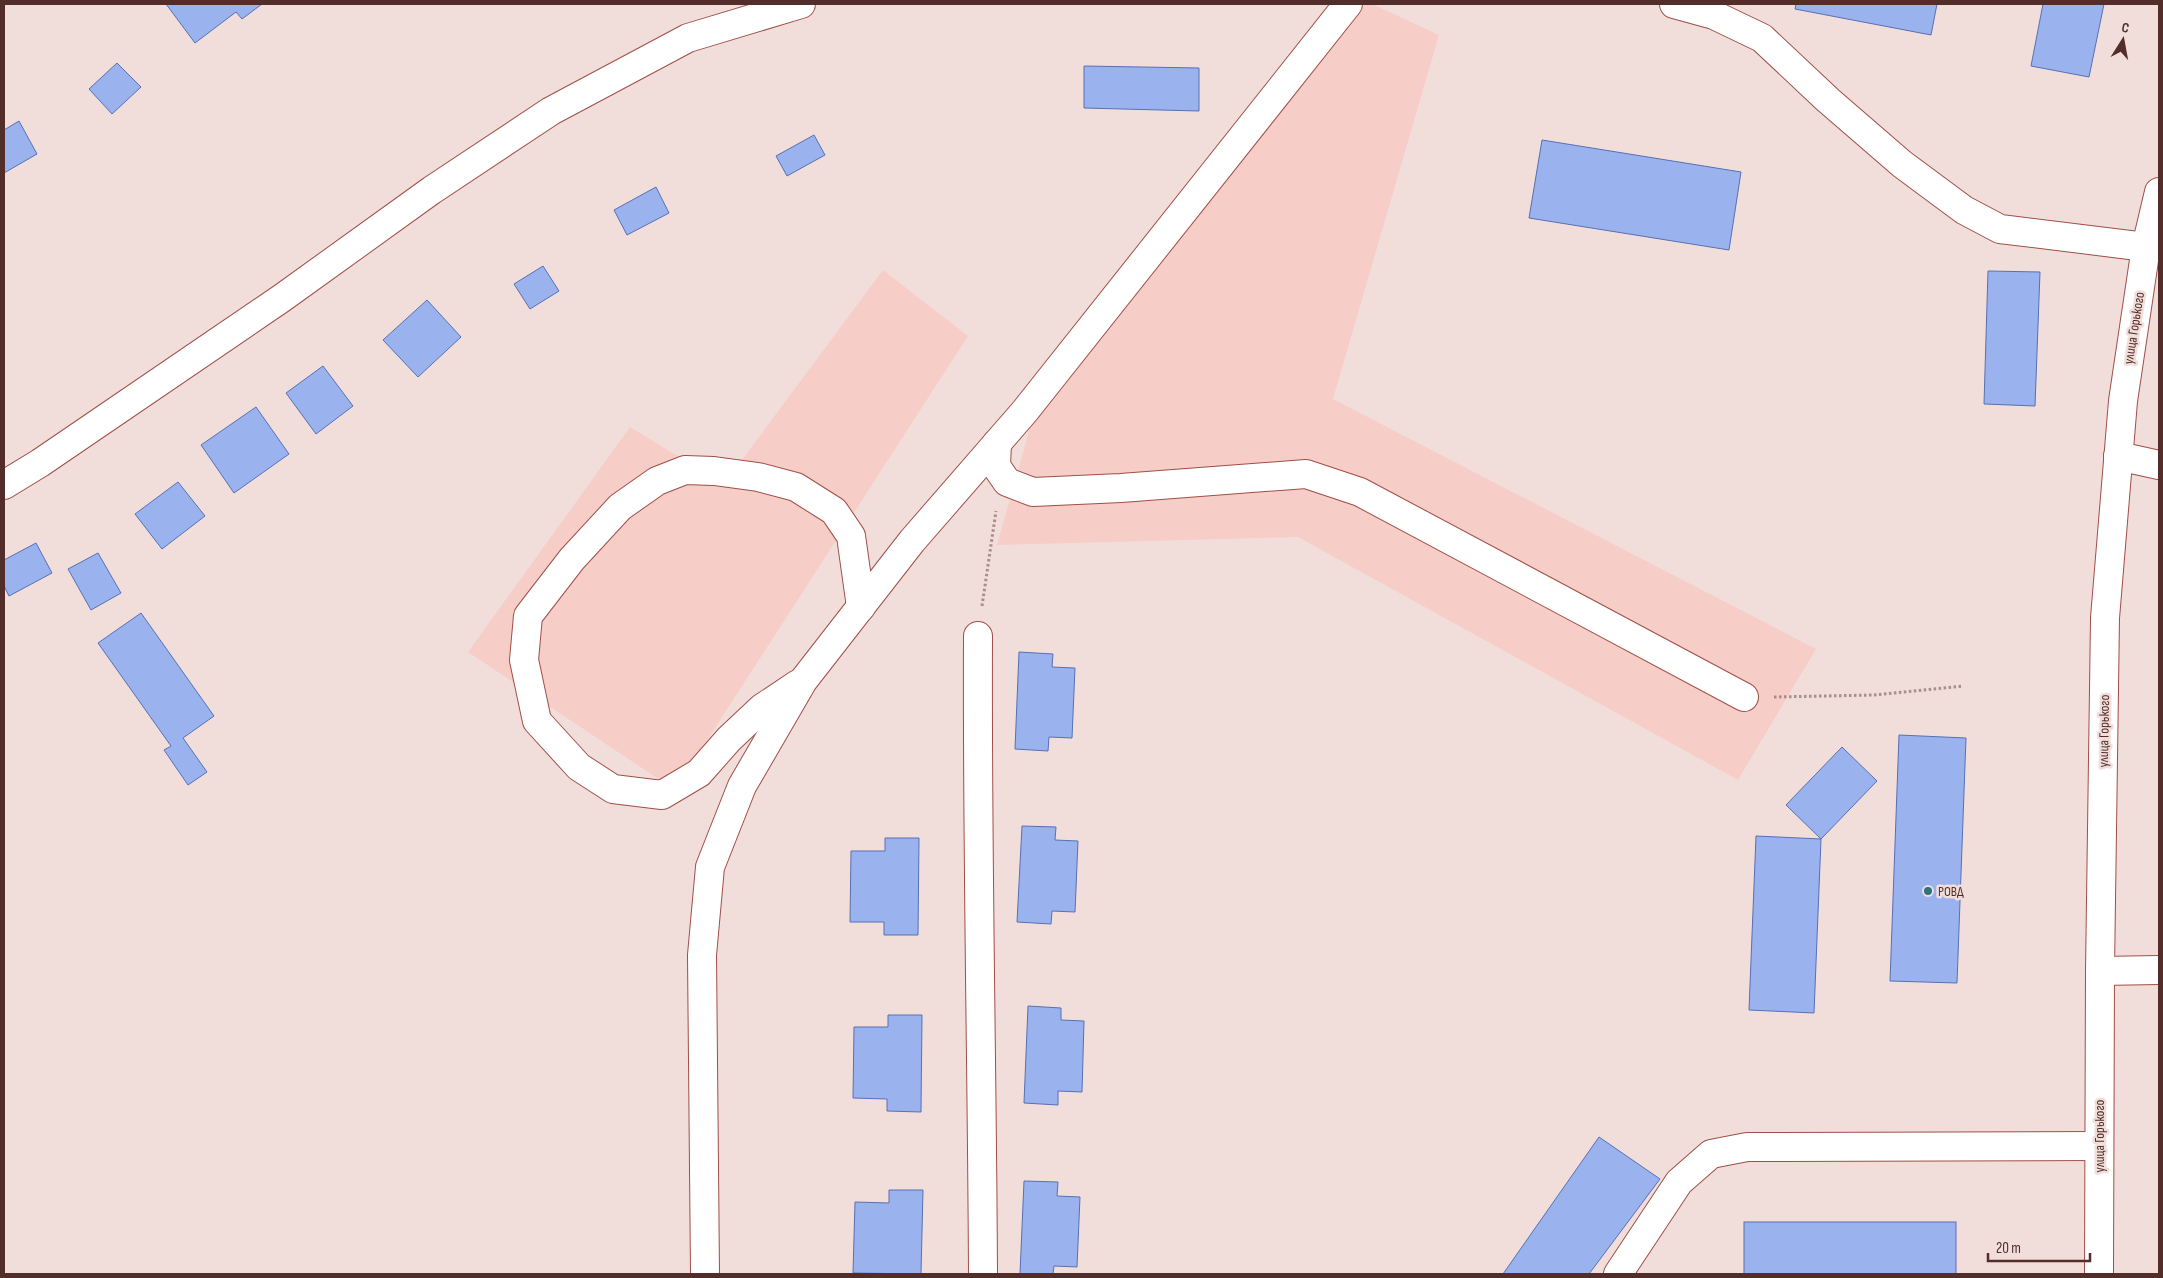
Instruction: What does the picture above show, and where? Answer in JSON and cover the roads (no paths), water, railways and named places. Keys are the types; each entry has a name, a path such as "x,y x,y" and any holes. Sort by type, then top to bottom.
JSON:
{"street":[{"path":"4,485 40,463 242,326 432,190 551,111 688,38 801,4"},
{"path":"705,1274 702,954 710,867 742,786 803,681 912,541 997,443 1348,4"},
{"path":"1674,4 1714,15 1762,38 1828,100 1902,164 1964,210 2000,229 2146,247"},
{"name":"улица Горького","path":"2099,1274 2100,971 2106,618 2122,401 2146,247 2159,192"},
{"path":"997,443 996,466 1007,482 1033,492 1121,488 1306,474 1360,492 1744,697"},
{"path":"2118,456 2159,465"},
{"path":"803,681 762,708 729,739 699,773 662,795 613,789 579,767 537,721 524,660 528,616 572,559 620,506 657,481 685,470 714,471 758,477 796,487 834,511 851,536 861,607"},
{"path":"978,636 977,846 982,1033 983,1274"},
{"path":"2100,971 2159,970"},
{"path":"1618,1274 1679,1182 1711,1154 1747,1147 2099,1146"}],"place":[{"name":"РОВД","path":"1928,891"}]}
